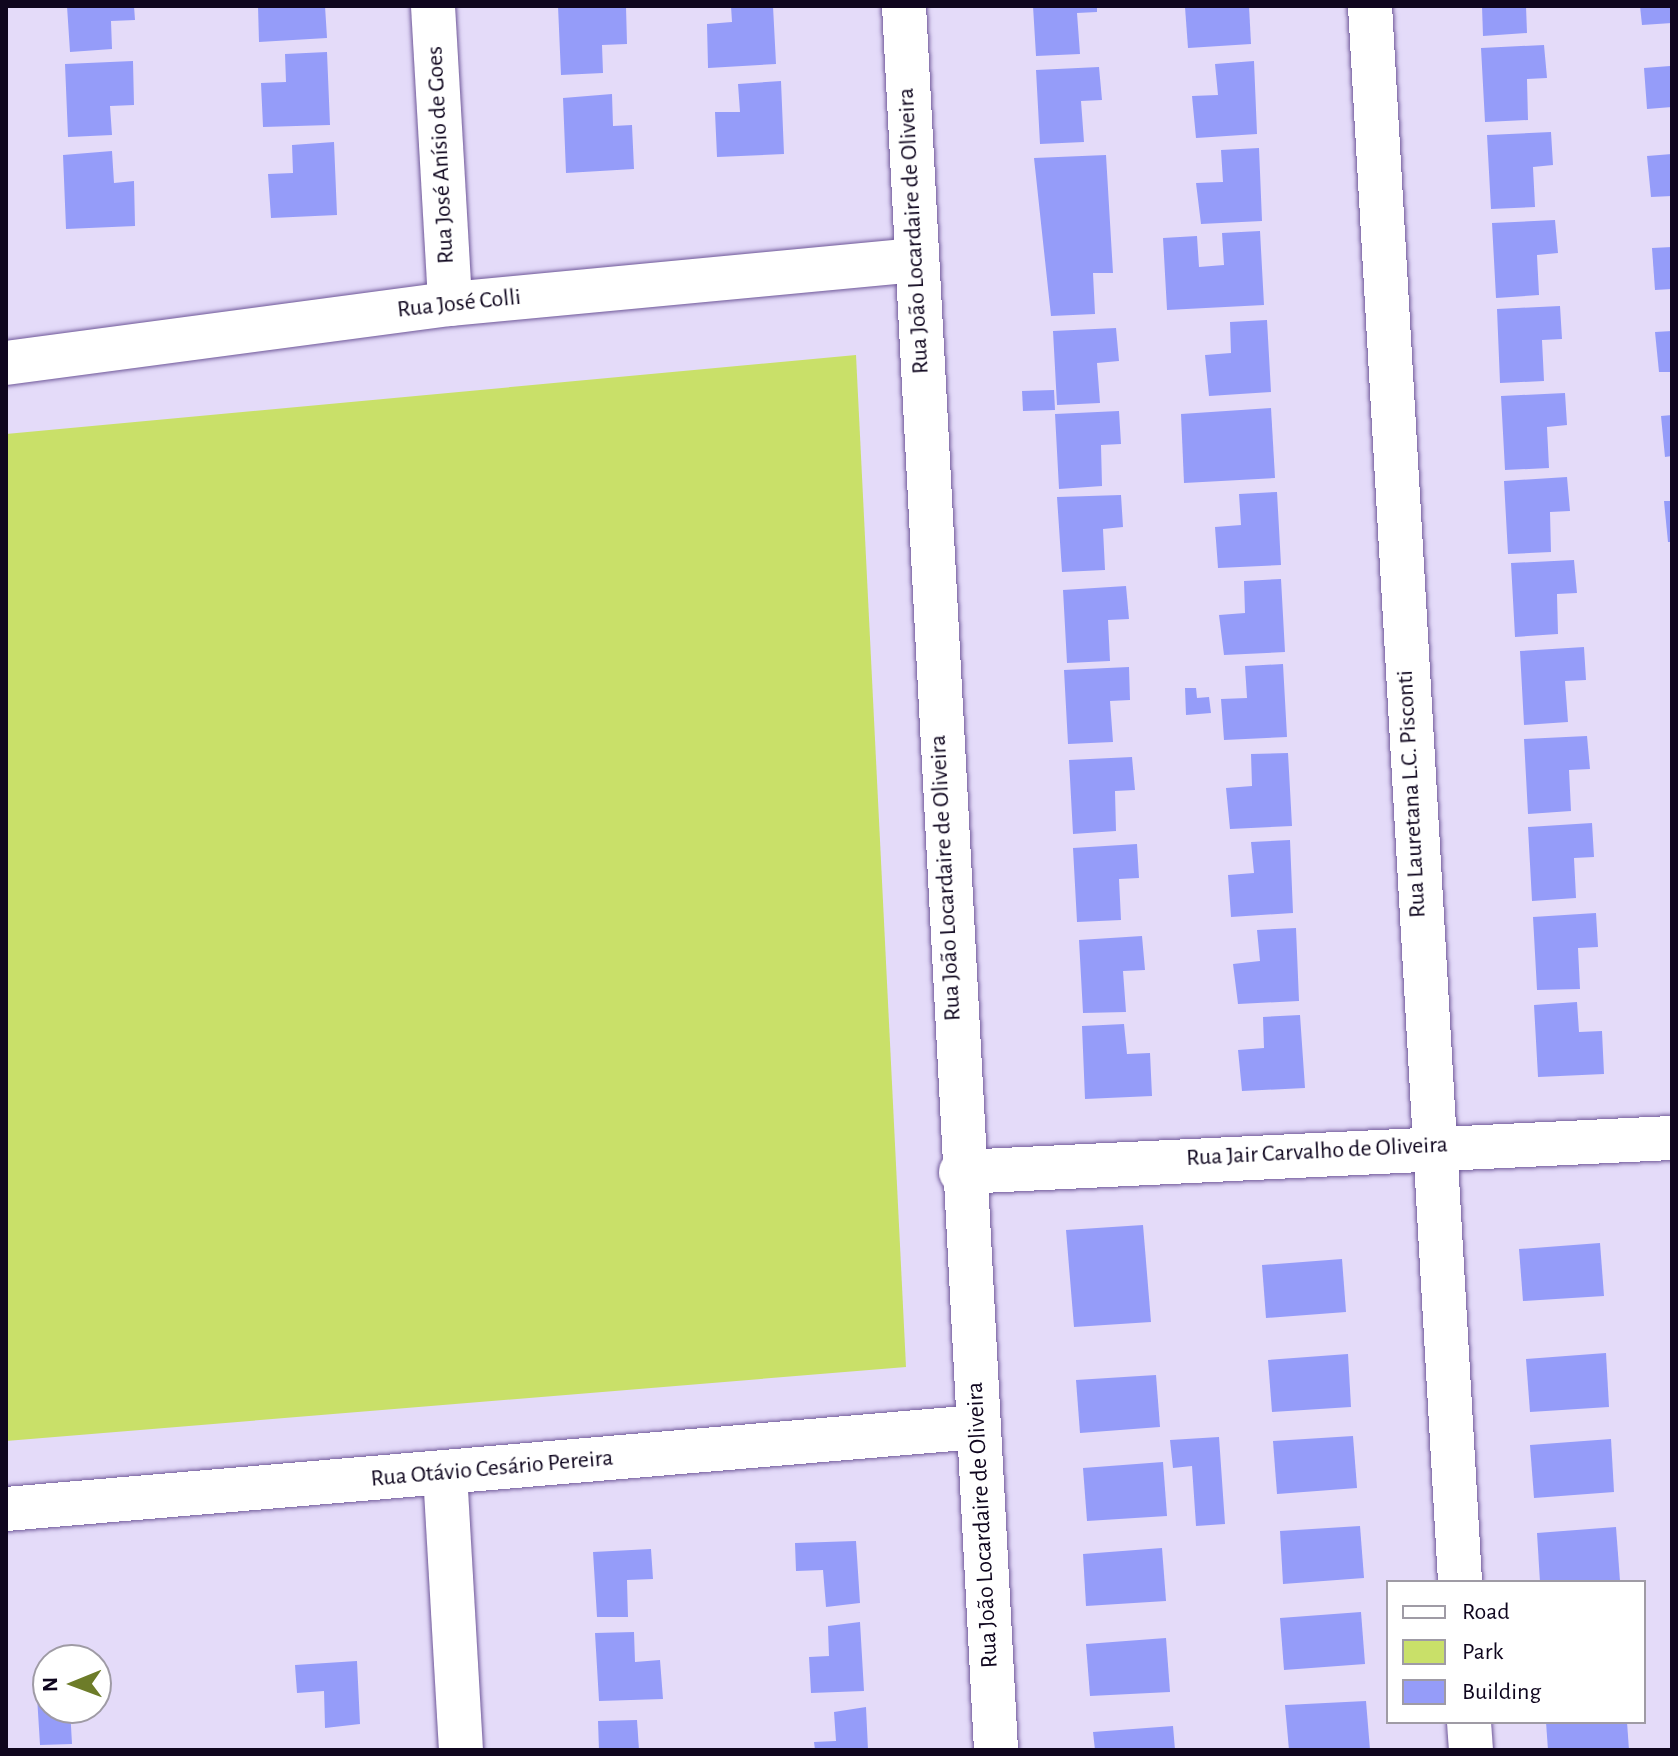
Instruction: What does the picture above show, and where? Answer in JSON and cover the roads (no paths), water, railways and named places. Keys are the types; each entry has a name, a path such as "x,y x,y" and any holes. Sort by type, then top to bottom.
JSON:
{"street":[{"name":"Rua José Anísio de Goes","path":"433,6 450,304"},
{"name":"Rua João Locardaire de Oliveira","path":"904,6 961,1172 996,1750"},
{"name":"Rua Lauretana L.C. Pisconti","path":"1370,6 1431,1145 1460,1580"},
{"name":"Rua José Colli","path":"6,363 450,304 915,260"},
{"name":"Rua Jair Carvalho de Oliveira","path":"961,1172 1431,1145 1672,1138"},
{"name":"Rua Otávio Cesário Pereira","path":"6,1509 977,1427"},
{"path":"445,1473 461,1750"},
{"path":"1469,1724 1471,1750"}]}
